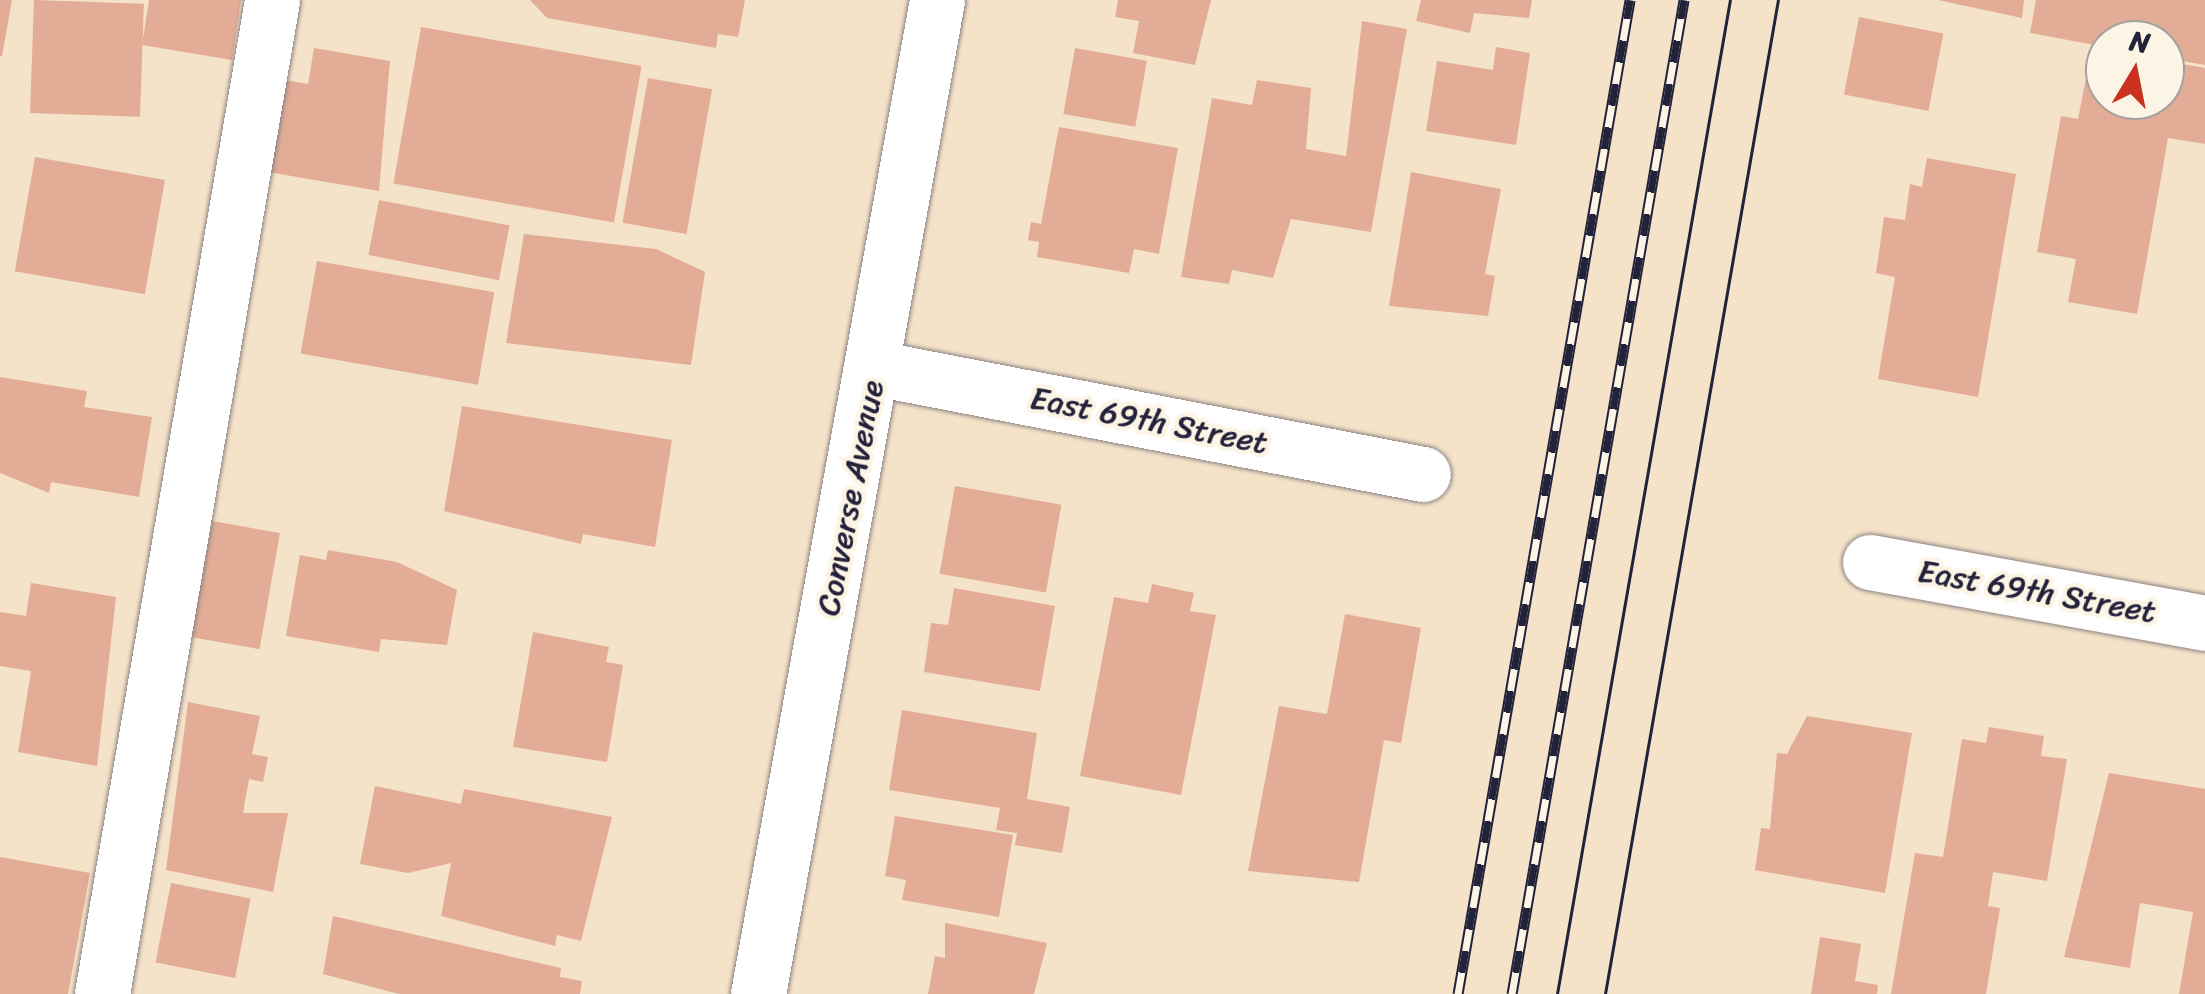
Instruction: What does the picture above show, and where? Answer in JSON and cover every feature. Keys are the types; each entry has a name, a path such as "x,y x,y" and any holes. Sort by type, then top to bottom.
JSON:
{"street":[{"path":"102,994 272,0"},
{"name":"Converse Avenue","path":"758,994 876,368 937,0"},
{"name":"East 69th Street","path":"876,368 1423,474"},
{"name":"East 69th Street","path":"1870,562 2205,623"}],"building":[{"path":"0,0 12,0 2,56 0,56"},
{"path":"34,0 144,4 140,117 30,113"},
{"path":"149,0 241,0 232,60 142,45"},
{"path":"530,0 745,0 738,37 718,34 716,48 547,18"},
{"path":"1118,0 1211,0 1195,65 1133,53 1139,21 1115,17"},
{"path":"1421,0 1532,0 1529,18 1474,13 1470,33 1416,21"},
{"path":"1938,0 2024,0 2022,18"},
{"path":"2036,0 2205,0 2205,65 2185,62 2185,20 2085,20 2085,43 2030,33"},
{"path":"1859,17 1943,33 1928,111 1844,95"},
{"path":"1362,21 1407,29 1371,232 1291,219 1273,278 1232,270 1229,284 1181,277 1212,98 1252,105 1257,80 1311,88 1306,149 1346,156"},
{"path":"421,27 642,66 614,222 393,184"},
{"path":"1496,47 1530,53 1516,145 1426,131 1437,61 1493,70"},
{"path":"314,48 390,61 379,191 268,172 285,80 308,84"},
{"path":"1075,48 1147,61 1135,127 1063,114"},
{"path":"2185,64 2205,68 2205,144 2168,138 2137,314 2068,302 2076,259 2037,252 2061,116 2078,119 2085,84 2085,120 2185,120"},
{"path":"648,78 712,89 686,234 622,223"},
{"path":"1059,127 1178,148 1159,254 1134,249 1129,273 1037,257 1039,242 1028,240 1031,222 1041,224"},
{"path":"35,157 165,180 145,294 15,271"},
{"path":"1927,158 2016,174 1978,397 1878,379 1895,277 1876,273 1884,217 1905,220 1910,184 1922,187"},
{"path":"1411,172 1501,189 1485,274 1495,276 1488,316 1389,306"},
{"path":"379,200 510,225 499,280 368,255"},
{"path":"524,234 656,249 705,272 691,365 506,343"},
{"path":"317,261 494,292 478,385 301,354"},
{"path":"0,377 87,391 84,407 152,417 139,497 51,482 49,493 0,473"},
{"path":"462,406 672,440 655,547 583,534 581,544 444,511"},
{"path":"955,486 1061,505 1046,592 940,574"},
{"path":"212,521 280,533 259,649 192,637"},
{"path":"328,550 397,562 457,590 447,645 381,639 379,652 286,636 300,555 326,560"},
{"path":"31,583 116,597 97,766 18,752 31,671 0,666 0,612 26,616"},
{"path":"1152,584 1194,593 1190,611 1216,615 1181,795 1080,776 1114,597 1148,603"},
{"path":"954,588 1055,606 1040,691 924,672 931,623 948,625"},
{"path":"1345,614 1421,628 1401,743 1384,740 1359,882 1248,871 1279,706 1327,714"},
{"path":"533,632 609,647 606,662 623,665 607,762 513,747"},
{"path":"188,702 260,716 252,754 268,757 263,782 249,779 243,813 288,813 273,892 166,870"},
{"path":"902,710 1037,733 1027,799 1070,807 1062,853 1015,845 1017,833 996,830 1000,808 889,790"},
{"path":"1807,716 1912,733 1885,893 1755,870 1761,828 1770,829 1777,753 1787,754"},
{"path":"1989,727 2044,736 2041,756 2067,759 2047,881 1993,872 1988,906 2000,908 1986,994 1891,994 1915,853 1943,857 1962,739 1986,743"},
{"path":"2109,773 2205,789 2205,994 2179,994 2193,912 2140,903 2130,968 2064,957"},
{"path":"375,786 461,804 464,789 612,817 581,941 557,935 555,946 441,916 451,863 408,873 360,864"},
{"path":"895,816 1013,835 999,917 902,900 906,880 885,876"},
{"path":"0,857 90,873 68,994 0,994"},
{"path":"171,883 251,898 235,978 156,963"},
{"path":"333,916 561,968 560,977 582,981 580,994 399,994 323,974"},
{"path":"945,923 1047,943 1034,994 928,994 935,956 945,958"},
{"path":"1820,937 1861,944 1855,981 1878,985 1877,994 1811,994"}],"tram line":[{"path":"1557,994 1730,0"},
{"path":"1605,994 1778,0"}],"railway":[{"path":"1458,994 1630,0"},
{"path":"1512,994 1684,0"}]}
